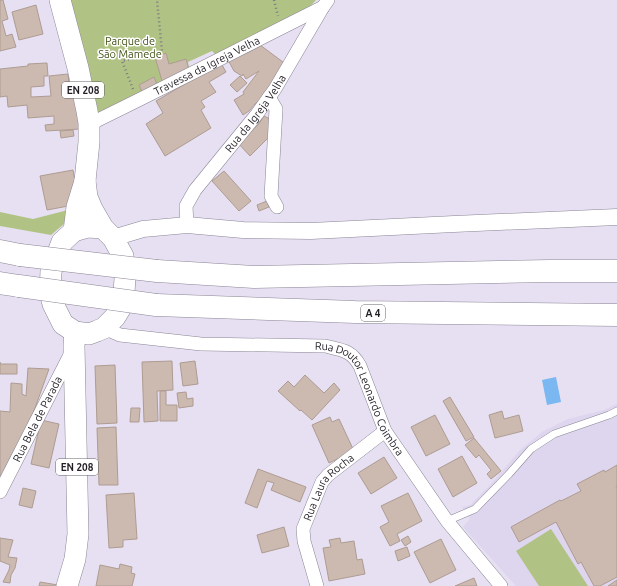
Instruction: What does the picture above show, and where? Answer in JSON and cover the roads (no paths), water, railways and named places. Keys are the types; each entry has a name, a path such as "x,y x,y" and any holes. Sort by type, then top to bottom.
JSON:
{"highway":[{"path":"10,253 157,272 254,277 617,271"},
{"name":"A 4","path":"10,284 156,305 355,312 617,315"}],"main road":[{"name":"EN 208","path":"60,0 78,68 87,111 89,142 85,181 87,198 92,209 123,256 125,279 123,304 115,317 104,328"},
{"path":"74,231 77,207 85,181"},
{"path":"104,328 75,339 63,324 53,304 50,292 51,271 62,242 74,231 88,227 108,233"},
{"name":"EN 208","path":"67,586 75,559 78,534 75,339"}],"street":[{"name":"Travessa da Igreja Velha","path":"88,123 96,121 168,86 326,3"},
{"name":"Rua da Igreja Velha","path":"186,225 186,206 195,190 269,97 326,3"},
{"path":"269,97 276,109 271,196 276,207"},
{"path":"108,233 186,225 243,230 311,231 617,217"},
{"name":"Rua Doutor Leonardo Coimbra","path":"104,328 120,335 201,344 325,346 344,350 356,358 385,431 447,521 501,586"},
{"name":"Rua Bela de Parada","path":"0,492 75,339"},
{"name":"Rua Laura Rocha","path":"314,585 304,541 303,529 322,482 328,475 385,431"}],"lane":[{"path":"447,521 475,509 531,449 554,434 617,411"}],"water":[{"path":"556,377 561,402 547,405 542,380"}],"park label":[{"name":"Parque de São Mamede","path":"130,47"}]}
